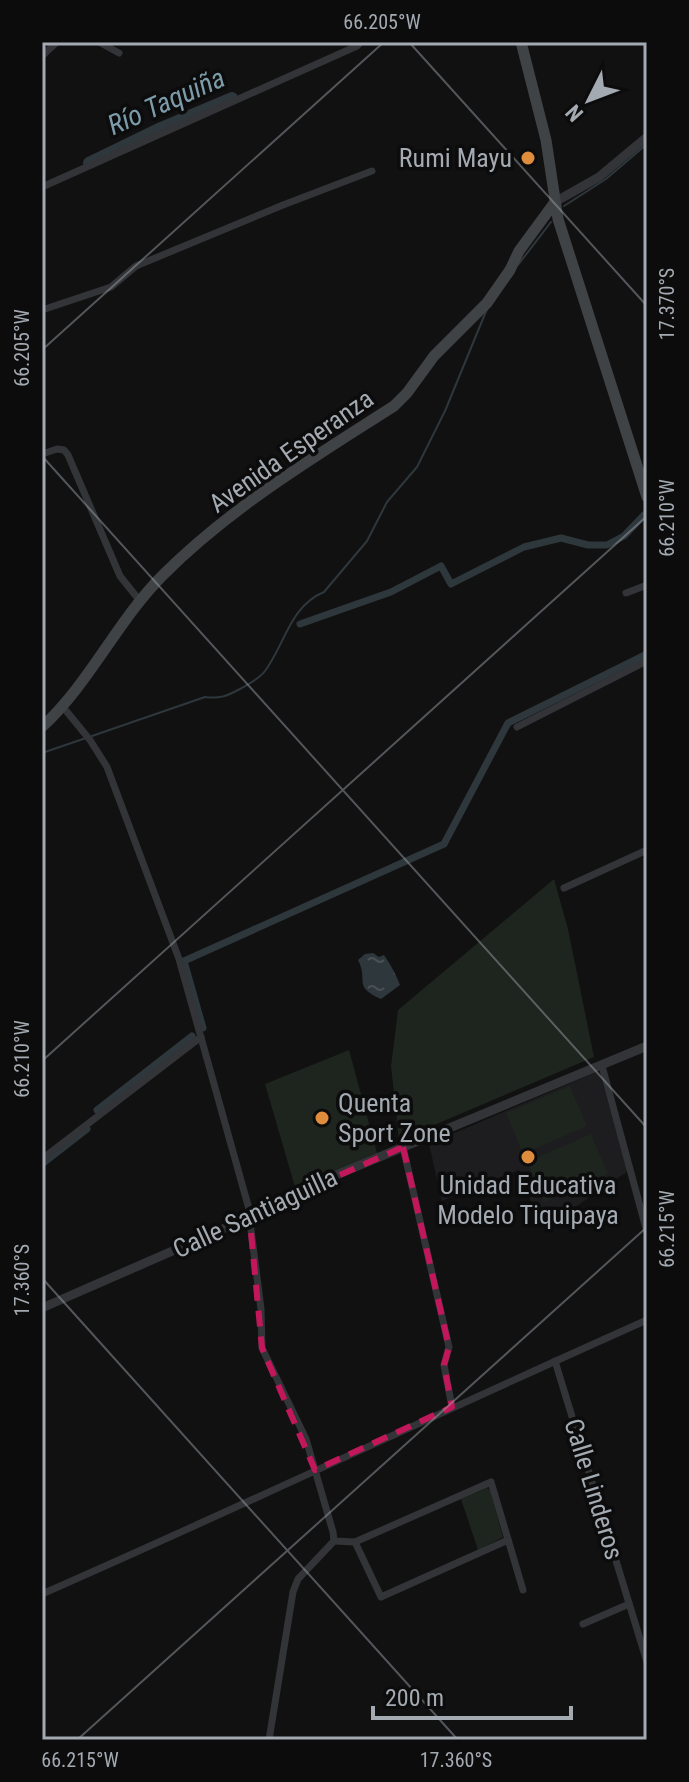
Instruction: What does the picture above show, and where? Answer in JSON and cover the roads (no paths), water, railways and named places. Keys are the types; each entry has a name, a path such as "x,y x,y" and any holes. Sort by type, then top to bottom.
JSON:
{"main road":[{"path":"521,42 546,140 556,210 647,497"},
{"name":"Avenida Esperanza","path":"42,727 63,707 106,645 162,575 261,492 394,406 407,393 434,356 487,303 519,251 556,210"}],"street":[{"path":"42,56 57,42"},
{"path":"99,42 119,53"},
{"path":"42,187 272,86 361,42"},
{"path":"556,210 647,137"},
{"path":"42,310 111,287 136,266 372,171"},
{"path":"42,454 57,449 64,450 68,455 120,576 140,601"},
{"path":"626,593 647,585"},
{"path":"517,727 647,661"},
{"path":"63,707 89,738 107,767 179,959 251,1216 262,1348 300,1424 334,1541"},
{"path":"564,888 647,850"},
{"path":"42,1159 201,1037"},
{"name":"Calle Santiaguilla","path":"42,1308 251,1216 331,1177 647,1046"},
{"path":"602,1066 647,1232"},
{"path":"403,1147 449,1347 444,1365 452,1407"},
{"path":"42,1594 219,1517 315,1470 647,1320"},
{"name":"Calle Linderos","path":"555,1361 647,1662"},
{"path":"269,1740 293,1592 298,1579 334,1541 355,1542 491,1482 523,1590"},
{"path":"355,1542 381,1597 508,1540"},
{"path":"583,1624 629,1604"}],"water":[{"path":"373,953 379,957 384,955 400,985 381,999 364,986 358,960 365,954"}],"waterway":[{"name":"Río Taquiña","path":"89,163 232,98"},
{"path":"564,206 606,179 647,144"},
{"path":"518,265 551,222"},
{"path":"92,736 205,697 227,695 263,674 303,606 324,592 367,541 387,502 417,467 445,411 487,309"},
{"path":"300,624 391,592 441,566 451,584 524,547 561,538 588,545 607,545 624,536 644,515"},
{"path":"203,1028 184,961 444,844 508,723 647,654"},
{"path":"42,753 86,738"},
{"path":"97,1110 192,1036"},
{"path":"42,1164 87,1129"}],"place":[{"name":"Rumi Mayu","path":"528,158"},
{"name":"Quenta Sport Zone","path":"322,1118"},
{"name":"Unidad Educativa Modelo Tiquipaya","path":"528,1157"}]}
